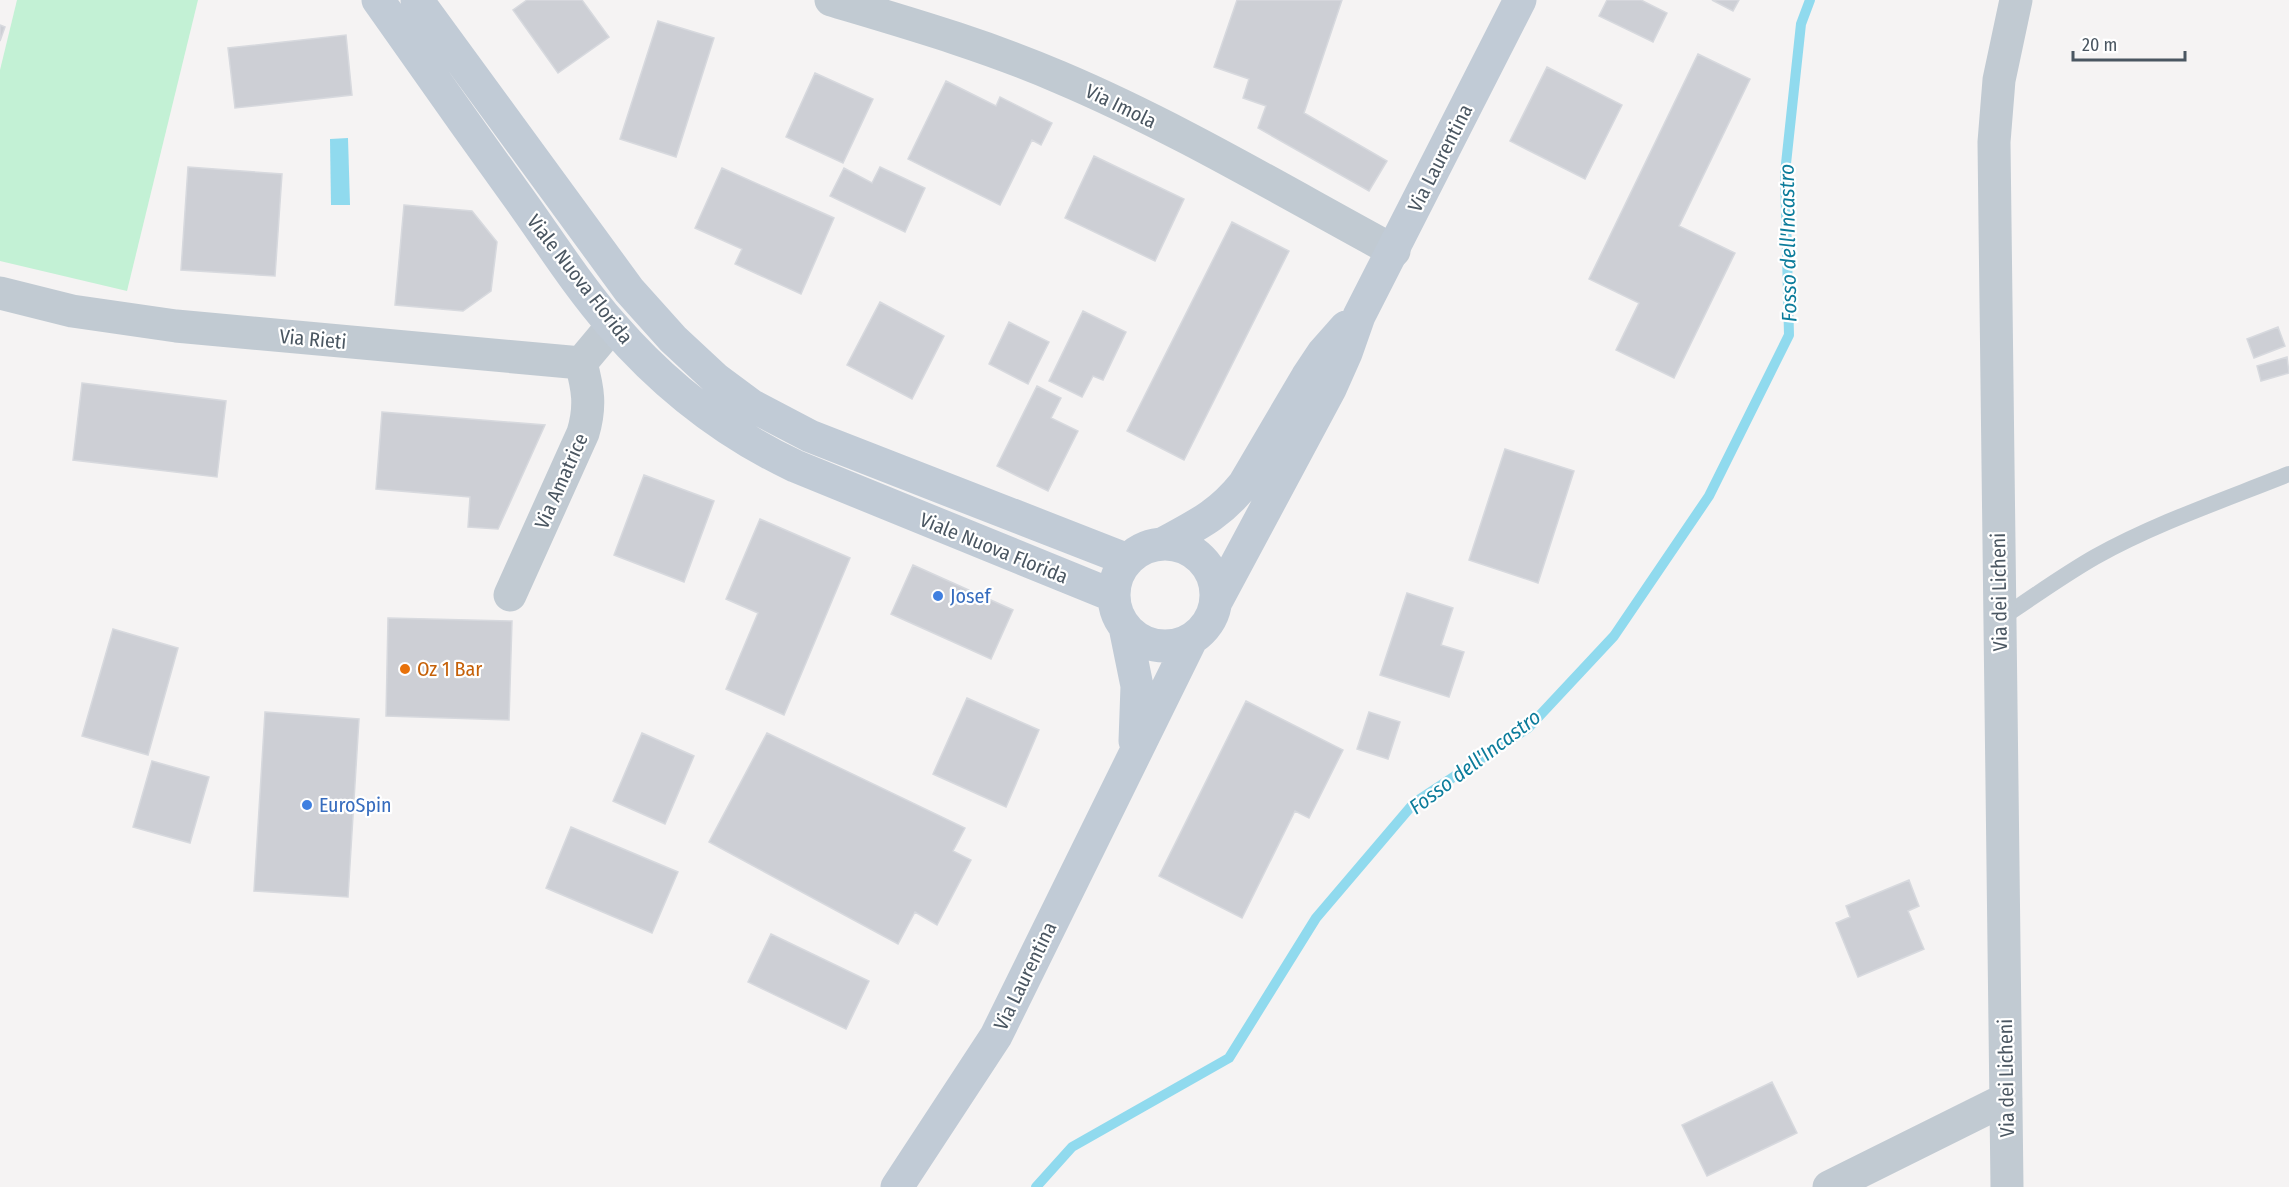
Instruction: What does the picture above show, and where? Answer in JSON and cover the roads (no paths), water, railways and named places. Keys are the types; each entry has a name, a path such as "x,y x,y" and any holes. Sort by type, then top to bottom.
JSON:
{"main road":[{"name":"Viale Nuova Florida","path":"378,0 612,326 681,393 715,419 772,456 1114,596"},
{"name":"Viale Nuova Florida","path":"417,0 628,290 673,339 716,379 751,405 810,436 1128,560"},
{"name":"Via Laurentina","path":"1217,600 1338,372 1359,316 1520,0"},
{"name":"Via Laurentina","path":"1164,543 1206,520 1233,498 1244,484 1323,353 1359,316"},
{"path":"1164,543 1196,554 1208,567 1215,582 1217,600 1213,616 1204,630 1191,640 1177,646 1163,647 1149,644 1136,637 1125,627 1117,613 1114,596 1118,577 1128,560 1138,552 1164,543"},
{"name":"Via Laurentina","path":"1125,627 1137,686 1133,754"},
{"name":"Via Laurentina","path":"897,1187 996,1036 1191,640"}],"street":[{"name":"Via Imola","path":"831,0 970,43 1059,77 1156,122 1394,251"},
{"name":"Via dei Licheni","path":"2007,1187 1994,142 1999,80 2016,0"},
{"name":"Via Rieti","path":"0,293 72,311 167,325 581,363"},
{"path":"581,363 612,326"},
{"name":"Via Amatrice","path":"510,595 583,433 590,409 581,363"},
{"path":"1829,1187 2006,1099"}],"lane":[{"path":"1999,620 2096,556 2188,514 2289,474"}],"water":[{"path":"348,138 350,205 331,205 330,139"}],"waterway":[{"name":"Fosso dell'Incastro","path":"1036,1187 1072,1147 1229,1058 1316,918 1414,803 1528,728 1614,636 1709,496 1789,335 1785,173 1801,24 1810,0"}],"place":[{"name":"Josef","path":"938,596"},
{"name":"Oz 1 Bar","path":"405,669"},
{"name":"EuroSpin","path":"307,805"}]}
